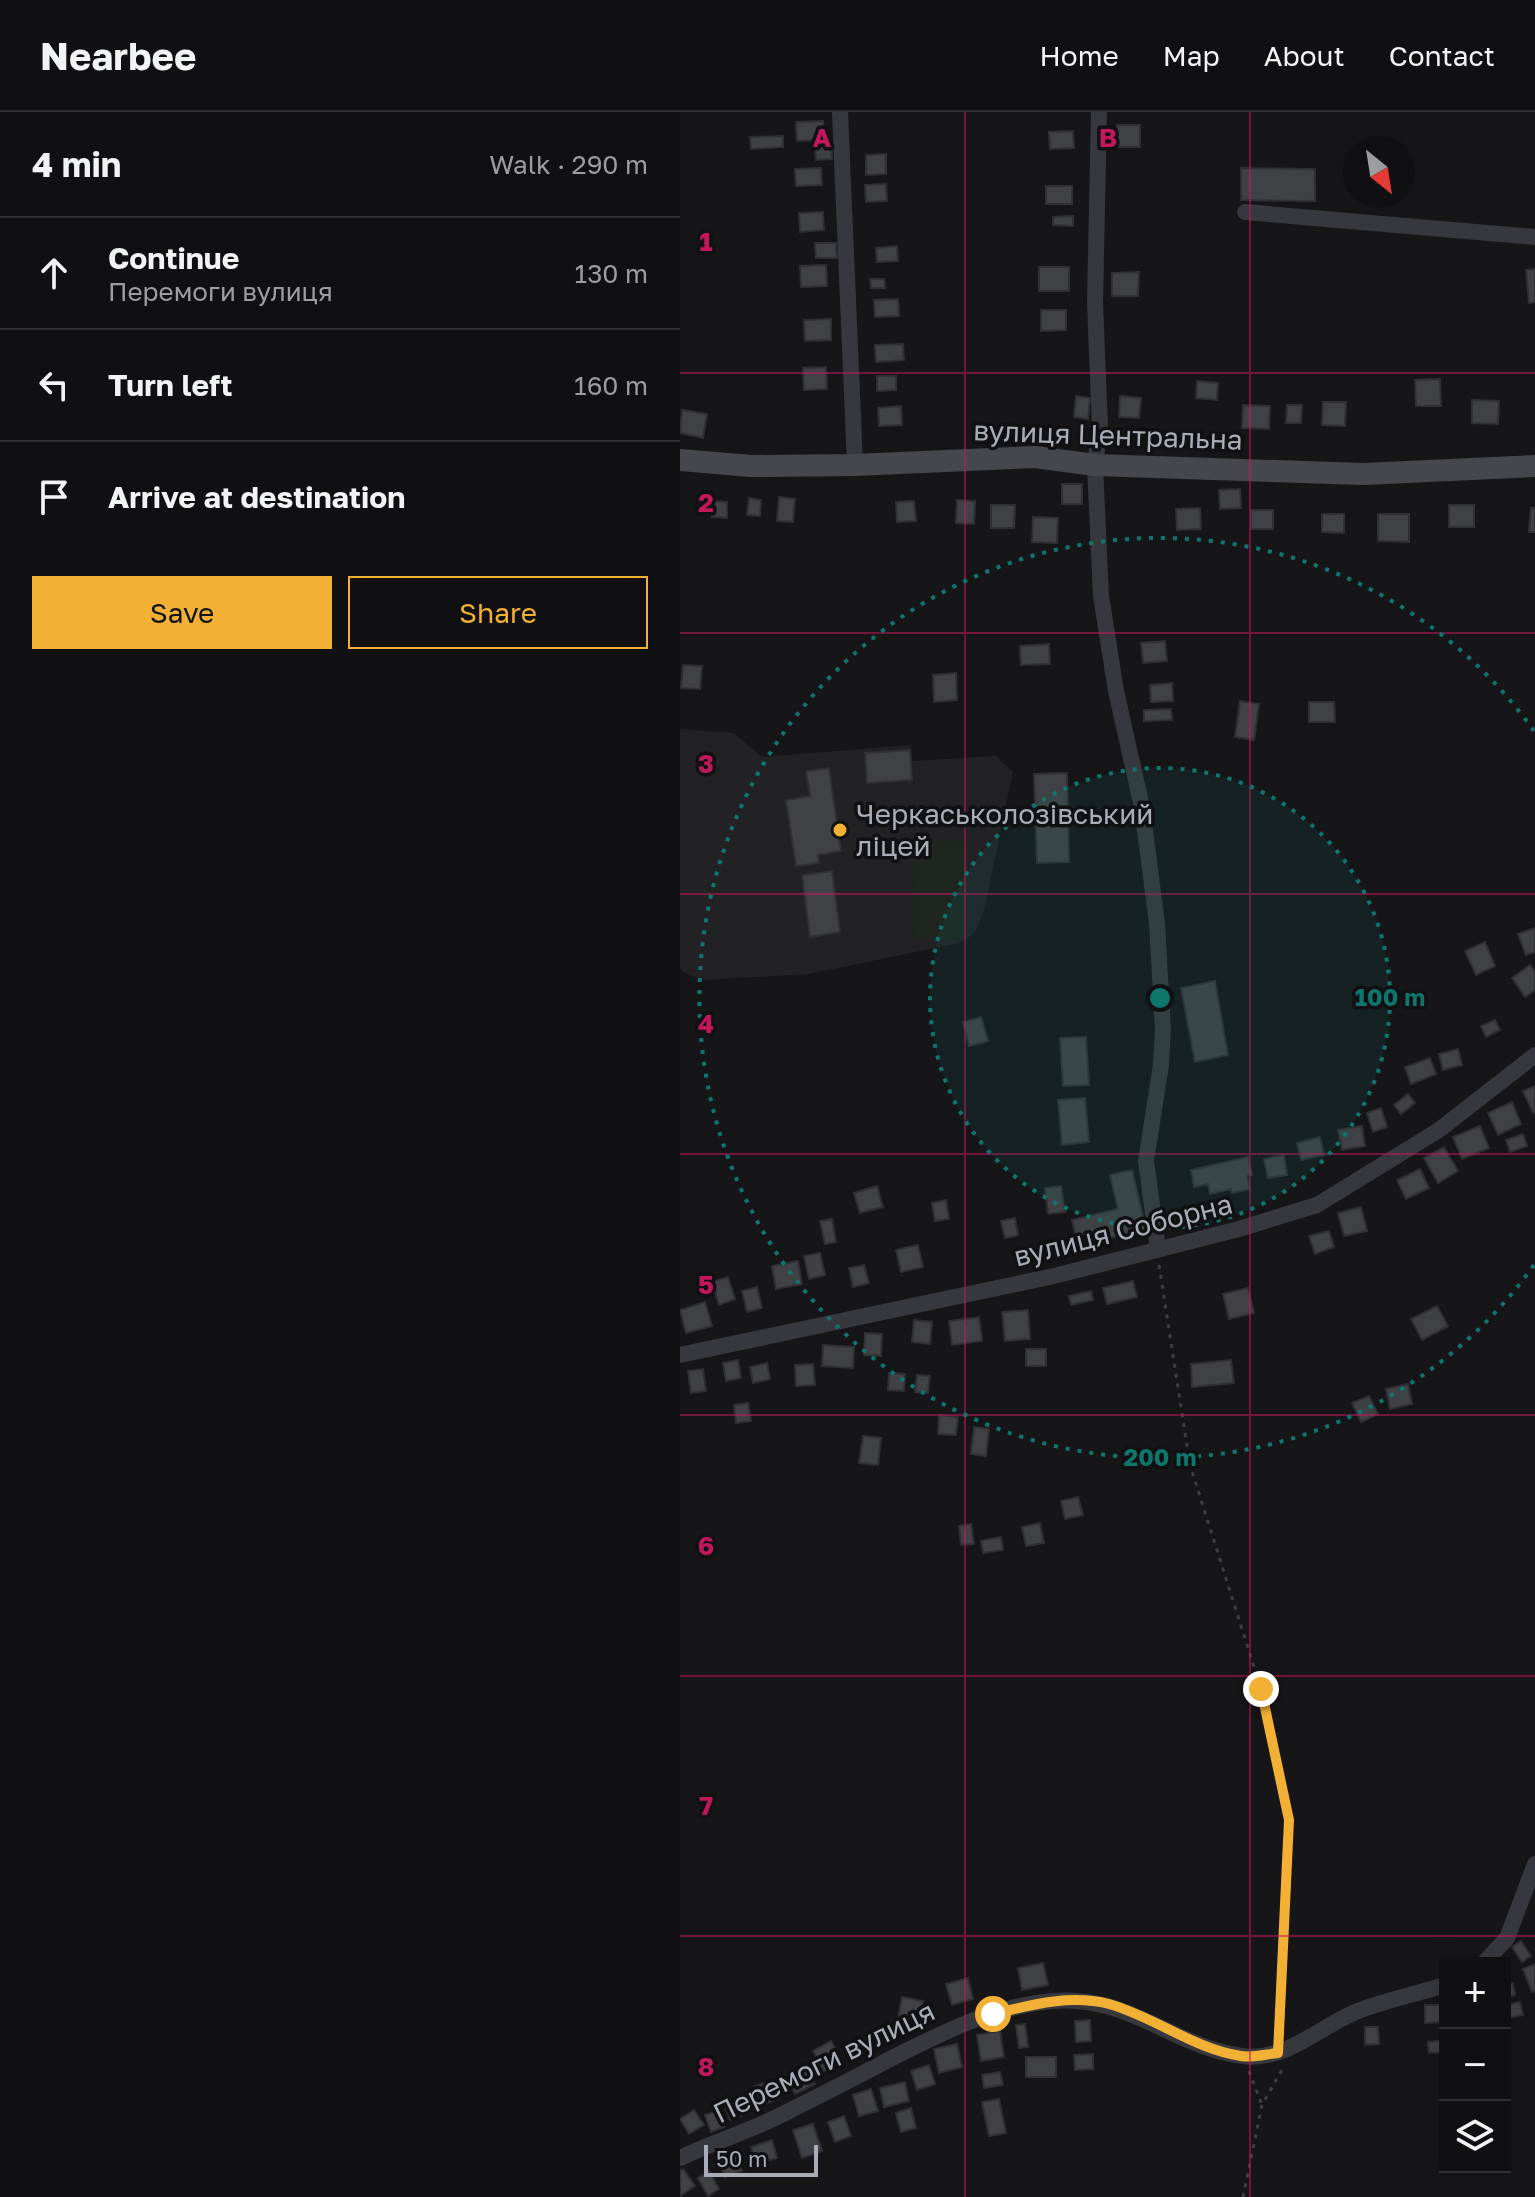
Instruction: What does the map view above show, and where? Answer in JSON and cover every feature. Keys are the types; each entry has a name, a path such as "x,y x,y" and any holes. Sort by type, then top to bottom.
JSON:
{"street":[{"path":"840,112 855,465"},
{"path":"1099,112 1095,303 1100,427 1095,465 1101,596 1116,691 1142,807 1157,924 1161,1065 1146,1161 1158,1249"},
{"path":"1245,212 1535,237"},
{"name":"вулиця Центральна","path":"680,460 751,466 1035,457 1095,465 1363,474 1535,466"},
{"name":"вулиця Соборна","path":"680,1355 1054,1276 1317,1205 1439,1130 1535,1055"},
{"path":"1490,1957 1507,1938 1535,1864"},
{"name":"Перемоги вулиця","path":"680,2158 759,2126 950,2029 993,2014 1052,2001 1108,2004 1212,2049 1244,2057 1278,2053 1359,2011 1439,1987"}],"path":[{"path":"1158,1249 1162,1294 1190,1465 1261,1689 1289,1820 1278,2053"},
{"path":"1243,2197 1262,2105 1295,2046"},
{"path":"1244,2057 1262,2105"}],"shaded area":[{"name":"Черкаськолозівський ліцей","path":"680,729 734,733 762,757 911,745 912,761 996,756 1013,772 984,911 974,934 959,943 809,974 703,980 685,973 680,968"},
{"path":"966,841 966,938 914,939 913,842"}],"building":[{"path":"823,121 824,140 797,141 796,122"},
{"path":"1117,125 1140,125 1140,147 1117,147"},
{"path":"1073,131 1074,148 1050,149 1049,132"},
{"path":"783,136 783,147 751,149 750,137"},
{"path":"831,144 832,159 816,160 815,145"},
{"path":"886,154 886,174 866,175 866,155"},
{"path":"821,168 822,185 796,186 795,169"},
{"path":"1241,168 1315,169 1315,201 1241,200"},
{"path":"886,184 887,201 866,202 865,185"},
{"path":"1046,186 1072,186 1072,204 1046,204"},
{"path":"823,212 824,230 800,232 799,213"},
{"path":"1073,216 1073,226 1053,225 1053,217"},
{"path":"815,243 836,243 837,258 816,258"},
{"path":"897,246 898,261 877,262 876,248"},
{"path":"826,265 827,286 801,287 800,266"},
{"path":"1039,267 1069,267 1069,291 1039,291"},
{"path":"1535,269 1535,302 1529,303 1526,270"},
{"path":"1139,272 1138,296 1112,296 1112,273"},
{"path":"870,279 884,279 885,288 871,288"},
{"path":"898,299 899,316 875,317 874,300"},
{"path":"1041,310 1066,310 1066,330 1041,331"},
{"path":"831,319 831,340 805,341 804,320"},
{"path":"903,344 904,360 876,362 875,345"},
{"path":"826,367 827,389 804,390 803,368"},
{"path":"877,376 896,376 896,390 877,391"},
{"path":"1440,379 1441,406 1416,406 1415,380"},
{"path":"1197,381 1218,383 1217,400 1196,398"},
{"path":"1076,396 1090,398 1088,419 1074,417"},
{"path":"1120,396 1141,398 1139,418 1119,417"},
{"path":"1472,400 1499,401 1498,424 1472,423"},
{"path":"1323,402 1346,402 1345,426 1322,425"},
{"path":"1243,405 1270,406 1269,429 1242,428"},
{"path":"1287,405 1302,405 1301,423 1286,423"},
{"path":"901,406 902,425 879,426 878,408"},
{"path":"682,410 707,414 703,438 680,433"},
{"path":"1062,484 1082,484 1082,504 1062,504"},
{"path":"1240,489 1241,508 1220,509 1219,490"},
{"path":"779,497 795,499 793,522 777,521"},
{"path":"749,498 761,500 760,516 747,515"},
{"path":"957,500 975,501 974,524 956,523"},
{"path":"713,501 727,502 727,518 712,517"},
{"path":"914,501 916,521 897,522 896,502"},
{"path":"991,505 1015,505 1014,528 991,528"},
{"path":"1449,505 1474,505 1474,527 1449,527"},
{"path":"1200,508 1201,529 1177,530 1176,509"},
{"path":"1531,508 1535,508 1535,532 1529,532"},
{"path":"1251,510 1273,510 1273,529 1251,529"},
{"path":"1322,514 1344,514 1344,533 1322,532"},
{"path":"1378,514 1409,514 1409,542 1378,541"},
{"path":"1033,517 1058,518 1057,543 1032,542"},
{"path":"1165,641 1167,661 1143,663 1141,643"},
{"path":"1049,644 1050,664 1021,665 1020,646"},
{"path":"683,665 702,666 700,689 681,688"},
{"path":"956,673 957,700 934,702 933,675"},
{"path":"1172,683 1173,701 1151,702 1150,685"},
{"path":"1240,701 1259,704 1254,740 1235,737"},
{"path":"1309,702 1334,702 1335,722 1309,722"},
{"path":"1171,709 1172,720 1144,721 1144,710"},
{"path":"910,750 912,780 867,783 865,753"},
{"path":"829,768 841,851 818,855 819,863 796,866 786,800 810,796 806,771"},
{"path":"1067,773 1069,862 1037,863 1034,774"},
{"path":"832,871 840,932 810,937 802,875"},
{"path":"1535,928 1535,952 1526,955 1518,934"},
{"path":"1485,942 1495,966 1476,975 1465,951"},
{"path":"1530,965 1535,972 1535,990 1525,997 1512,978"},
{"path":"1215,981 1228,1055 1195,1062 1181,988"},
{"path":"981,1017 988,1041 969,1046 963,1022"},
{"path":"1495,1020 1500,1030 1486,1037 1481,1026"},
{"path":"1086,1037 1089,1085 1063,1086 1060,1038"},
{"path":"1458,1049 1462,1065 1443,1070 1439,1054"},
{"path":"1430,1058 1436,1074 1411,1084 1405,1067"},
{"path":"1535,1086 1535,1112 1533,1113 1523,1091"},
{"path":"1408,1094 1415,1103 1401,1114 1394,1105"},
{"path":"1085,1098 1089,1142 1062,1145 1058,1100"},
{"path":"1512,1102 1521,1124 1498,1135 1488,1113"},
{"path":"1381,1108 1387,1127 1373,1132 1367,1113"},
{"path":"1362,1126 1365,1146 1342,1150 1338,1130"},
{"path":"1480,1126 1489,1148 1462,1159 1453,1137"},
{"path":"1523,1134 1527,1146 1510,1152 1506,1140"},
{"path":"1320,1137 1324,1155 1301,1160 1297,1143"},
{"path":"1444,1147 1458,1171 1438,1183 1424,1158"},
{"path":"1284,1155 1287,1175 1268,1178 1264,1159"},
{"path":"1248,1157 1252,1175 1247,1176 1250,1189 1210,1194 1208,1184 1194,1187 1191,1170"},
{"path":"1420,1169 1429,1188 1406,1199 1397,1180"},
{"path":"1132,1170 1146,1230 1078,1245 1072,1220 1118,1209 1110,1175"},
{"path":"877,1186 883,1207 860,1213 854,1193"},
{"path":"1061,1186 1065,1212 1048,1214 1045,1188"},
{"path":"946,1200 949,1219 935,1221 932,1203"},
{"path":"1361,1207 1367,1231 1344,1236 1338,1213"},
{"path":"1015,1218 1018,1235 1005,1238 1001,1221"},
{"path":"832,1219 836,1242 825,1244 820,1221"},
{"path":"1329,1231 1334,1247 1315,1254 1309,1236"},
{"path":"918,1245 923,1267 901,1272 896,1250"},
{"path":"820,1253 825,1275 809,1279 804,1256"},
{"path":"798,1261 802,1284 776,1289 772,1266"},
{"path":"864,1265 869,1283 853,1287 849,1268"},
{"path":"728,1277 735,1299 719,1305 712,1282"},
{"path":"1133,1281 1137,1297 1107,1304 1103,1288"},
{"path":"757,1287 762,1308 747,1312 742,1291"},
{"path":"1248,1288 1254,1313 1229,1319 1223,1294"},
{"path":"1091,1291 1093,1300 1071,1305 1069,1296"},
{"path":"705,1302 712,1326 686,1333 680,1310"},
{"path":"1437,1306 1448,1326 1422,1340 1411,1319"},
{"path":"1028,1310 1030,1339 1005,1341 1002,1312"},
{"path":"979,1317 982,1341 952,1345 949,1321"},
{"path":"914,1320 932,1322 930,1344 912,1342"},
{"path":"865,1333 882,1334 881,1356 864,1355"},
{"path":"823,1345 854,1347 853,1368 822,1366"},
{"path":"1026,1349 1046,1349 1046,1366 1026,1366"},
{"path":"738,1360 741,1378 726,1381 723,1363"},
{"path":"1231,1360 1234,1383 1192,1387 1191,1364"},
{"path":"767,1363 770,1379 753,1383 750,1367"},
{"path":"813,1364 815,1385 796,1386 795,1365"},
{"path":"703,1369 706,1391 691,1393 688,1371"},
{"path":"889,1373 905,1374 904,1391 888,1390"},
{"path":"917,1375 930,1376 928,1393 915,1392"},
{"path":"1408,1384 1412,1404 1390,1409 1386,1389"},
{"path":"1369,1396 1378,1414 1361,1422 1352,1403"},
{"path":"748,1403 751,1421 736,1423 734,1405"},
{"path":"939,1415 958,1417 956,1435 938,1434"},
{"path":"974,1427 989,1429 986,1456 971,1454"},
{"path":"863,1436 881,1438 878,1465 859,1463"},
{"path":"1078,1497 1083,1515 1065,1519 1061,1501"},
{"path":"1040,1523 1044,1543 1026,1546 1022,1527"},
{"path":"971,1524 974,1544 961,1545 959,1526"},
{"path":"1001,1537 1003,1550 983,1553 981,1541"},
{"path":"1521,1941 1531,1956 1522,1962 1512,1947"},
{"path":"1043,1963 1048,1985 1022,1990 1018,1968"},
{"path":"1535,1964 1535,1991 1532,1992 1523,1969"},
{"path":"968,1978 973,1999 952,2005 946,1984"},
{"path":"902,1997 923,2001 919,2023 898,2019"},
{"path":"1520,2002 1523,2015 1511,2017 1511,2004"},
{"path":"1425,2005 1439,2005 1439,2022 1425,2023"},
{"path":"1090,2020 1091,2041 1076,2042 1075,2021"},
{"path":"1025,2024 1028,2047 1019,2048 1016,2025"},
{"path":"1365,2027 1378,2027 1379,2044 1365,2045"},
{"path":"1000,2031 1004,2057 981,2061 977,2035"},
{"path":"831,2041 842,2060 824,2071 813,2051"},
{"path":"1439,2041 1439,2052 1429,2053 1428,2042"},
{"path":"957,2044 962,2067 939,2073 934,2049"},
{"path":"1093,2054 1093,2069 1075,2070 1074,2055"},
{"path":"1026,2057 1056,2057 1056,2077 1026,2077"},
{"path":"929,2065 935,2084 917,2090 911,2071"},
{"path":"806,2067 815,2084 795,2094 787,2076"},
{"path":"1000,2072 1003,2085 984,2088 982,2075"},
{"path":"773,2080 779,2099 762,2105 755,2086"},
{"path":"905,2082 909,2101 884,2107 880,2088"},
{"path":"871,2089 878,2111 859,2116 853,2095"},
{"path":"743,2098 749,2113 730,2120 724,2104"},
{"path":"999,2099 1006,2133 989,2136 982,2102"},
{"path":"911,2108 916,2128 901,2132 896,2113"},
{"path":"694,2110 704,2125 689,2134 680,2119"},
{"path":"718,2110 724,2127 711,2132 705,2115"},
{"path":"844,2116 851,2136 835,2142 828,2122"},
{"path":"813,2124 822,2151 802,2158 793,2130"},
{"path":"772,2140 777,2158 756,2164 751,2147"},
{"path":"735,2153 742,2171 725,2177 718,2160"},
{"path":"683,2169 695,2186 680,2196 680,2171"},
{"path":"709,2171 719,2189 708,2196 698,2178"}],"place":[{"name":"Черкаськолозівський ліцей","path":"840,830"}],"route":[{"path":"993,2014 1052,2001 1108,2004 1212,2049 1244,2057 1278,2053 1289,1820 1261,1689"}]}
